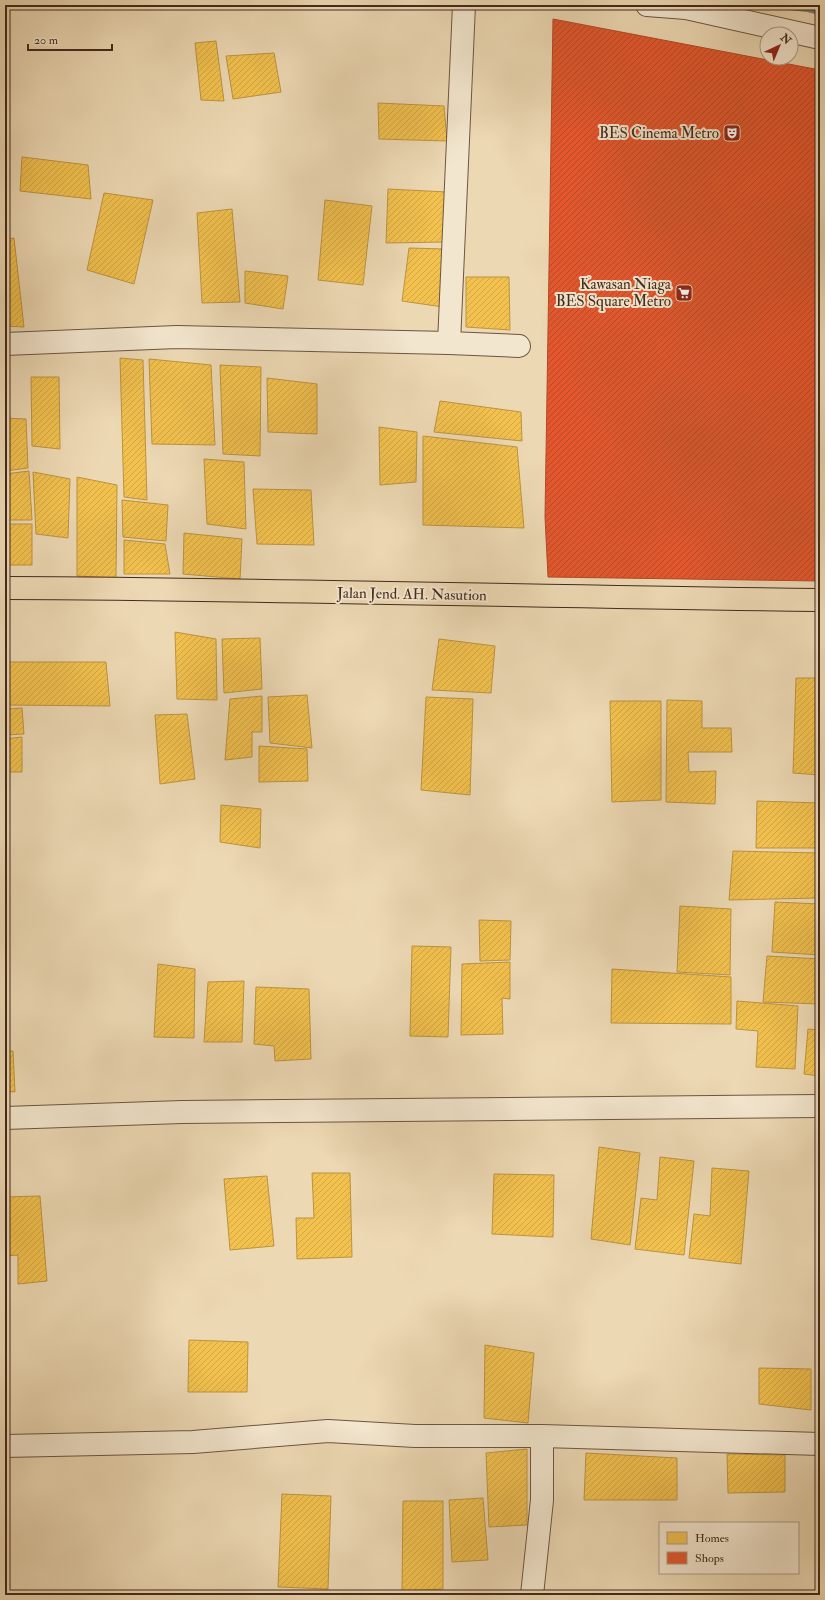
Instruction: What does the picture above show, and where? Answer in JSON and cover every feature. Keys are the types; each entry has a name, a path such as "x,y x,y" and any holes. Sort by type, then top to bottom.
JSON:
{"highway":[{"name":"Jalan Jend. AH. Nasution","path":"5,588 155,588 613,598 820,600"}],"street":[{"path":"449,343 464,5"},
{"path":"647,5 686,8 820,38"},
{"path":"5,344 178,337 518,346"},
{"path":"5,1118 182,1112 820,1106"},
{"path":"5,1446 193,1442 328,1431 415,1436 542,1436 820,1444"},
{"path":"532,1595 542,1500 542,1436"}],"building: Homes":[{"path":"216,41 224,101 201,100 195,43"},
{"path":"274,53 281,92 233,99 226,56"},
{"path":"378,103 444,106 447,141 379,139"},
{"path":"22,157 88,165 91,199 20,191"},
{"path":"388,189 447,192 447,242 386,243"},
{"path":"104,193 153,200 134,284 87,270"},
{"path":"325,200 372,206 363,285 318,280"},
{"path":"232,209 240,302 202,303 197,213"},
{"path":"14,238 24,327 5,326 5,239"},
{"path":"409,248 445,249 443,307 402,301"},
{"path":"245,271 288,276 283,309 245,303"},
{"path":"466,277 509,277 510,330 466,327"},
{"path":"120,358 143,360 147,500 124,497"},
{"path":"149,359 211,365 215,445 152,444"},
{"path":"220,365 261,367 260,456 223,454"},
{"path":"31,377 59,377 60,449 32,446"},
{"path":"267,378 317,384 317,434 268,432"},
{"path":"440,401 521,412 522,441 434,432"},
{"path":"5,418 26,419 28,468 5,471"},
{"path":"379,427 417,432 416,482 380,485"},
{"path":"423,436 517,447 524,528 423,525"},
{"path":"204,459 244,462 246,529 207,524"},
{"path":"29,471 32,520 5,520 5,474"},
{"path":"33,472 70,479 68,538 36,534"},
{"path":"77,477 117,485 116,578 77,576"},
{"path":"253,489 311,490 314,545 257,544"},
{"path":"122,500 168,505 166,541 123,537"},
{"path":"5,524 32,524 32,565 5,565"},
{"path":"184,533 242,539 240,579 183,574"},
{"path":"124,540 165,544 170,574 124,574"},
{"path":"175,632 216,639 217,700 177,699"},
{"path":"260,638 262,689 224,693 222,639"},
{"path":"439,639 495,646 491,693 432,690"},
{"path":"5,662 106,662 110,706 5,705"},
{"path":"796,678 820,678 820,775 793,773"},
{"path":"307,695 312,748 270,743 268,697"},
{"path":"262,696 262,732 252,732 252,757 225,760 230,699"},
{"path":"426,697 473,699 470,795 421,790"},
{"path":"667,700 702,701 702,728 731,728 732,752 688,752 689,772 716,771 715,804 666,802"},
{"path":"610,701 661,701 661,800 612,802"},
{"path":"22,708 24,734 5,735 5,709"},
{"path":"187,714 195,779 160,784 155,715"},
{"path":"22,737 22,772 5,772 5,739"},
{"path":"259,746 307,749 308,781 259,782"},
{"path":"757,801 820,803 820,848 756,848"},
{"path":"221,805 261,809 260,848 220,842"},
{"path":"733,851 820,853 820,898 729,900"},
{"path":"775,902 820,904 820,955 772,952"},
{"path":"680,906 731,909 730,975 677,972"},
{"path":"479,920 511,921 510,960 480,961"},
{"path":"412,946 451,947 448,1037 410,1036"},
{"path":"767,956 820,959 820,1004 763,1002"},
{"path":"510,962 510,999 502,998 503,1034 461,1035 462,964"},
{"path":"158,964 195,969 194,1038 154,1037"},
{"path":"612,969 731,977 731,1024 611,1023"},
{"path":"244,981 242,1042 204,1042 208,982"},
{"path":"256,987 309,989 311,1059 275,1061 274,1046 254,1044"},
{"path":"737,1001 798,1006 795,1069 756,1067 758,1031 736,1029"},
{"path":"808,1029 820,1030 820,1076 804,1074"},
{"path":"5,1051 13,1051 15,1092 5,1091"},
{"path":"599,1147 640,1153 630,1245 591,1239"},
{"path":"660,1157 694,1161 684,1255 635,1249 641,1198 657,1200"},
{"path":"712,1168 749,1171 741,1264 689,1258 694,1214 710,1216"},
{"path":"312,1173 350,1173 352,1257 297,1259 296,1218 314,1218"},
{"path":"494,1174 554,1175 553,1237 492,1234"},
{"path":"267,1176 274,1246 230,1250 224,1179"},
{"path":"40,1196 47,1281 18,1284 18,1255 5,1256 5,1197"},
{"path":"189,1340 248,1342 247,1392 188,1392"},
{"path":"485,1345 534,1353 528,1423 484,1418"},
{"path":"759,1368 811,1369 811,1410 759,1404"},
{"path":"527,1449 527,1525 489,1527 486,1453"},
{"path":"586,1453 677,1458 677,1500 584,1500"},
{"path":"727,1454 785,1455 785,1492 728,1493"},
{"path":"282,1494 331,1496 328,1589 278,1587"},
{"path":"483,1498 488,1560 452,1562 449,1500"},
{"path":"403,1501 443,1501 443,1589 402,1591"}],"building: Shops":[{"name":"Kawasan Niaga BES Square Metro","path":"553,19 759,58 759,66 799,66 820,70 820,581 548,577 545,517"}],"waterway":[{"path":"779,5 808,8 820,11"}],"place":[{"name":"BES Cinema Metro","path":"732,133"},
{"name":"Kawasan Niaga BES Square Metro","path":"684,293"}]}
